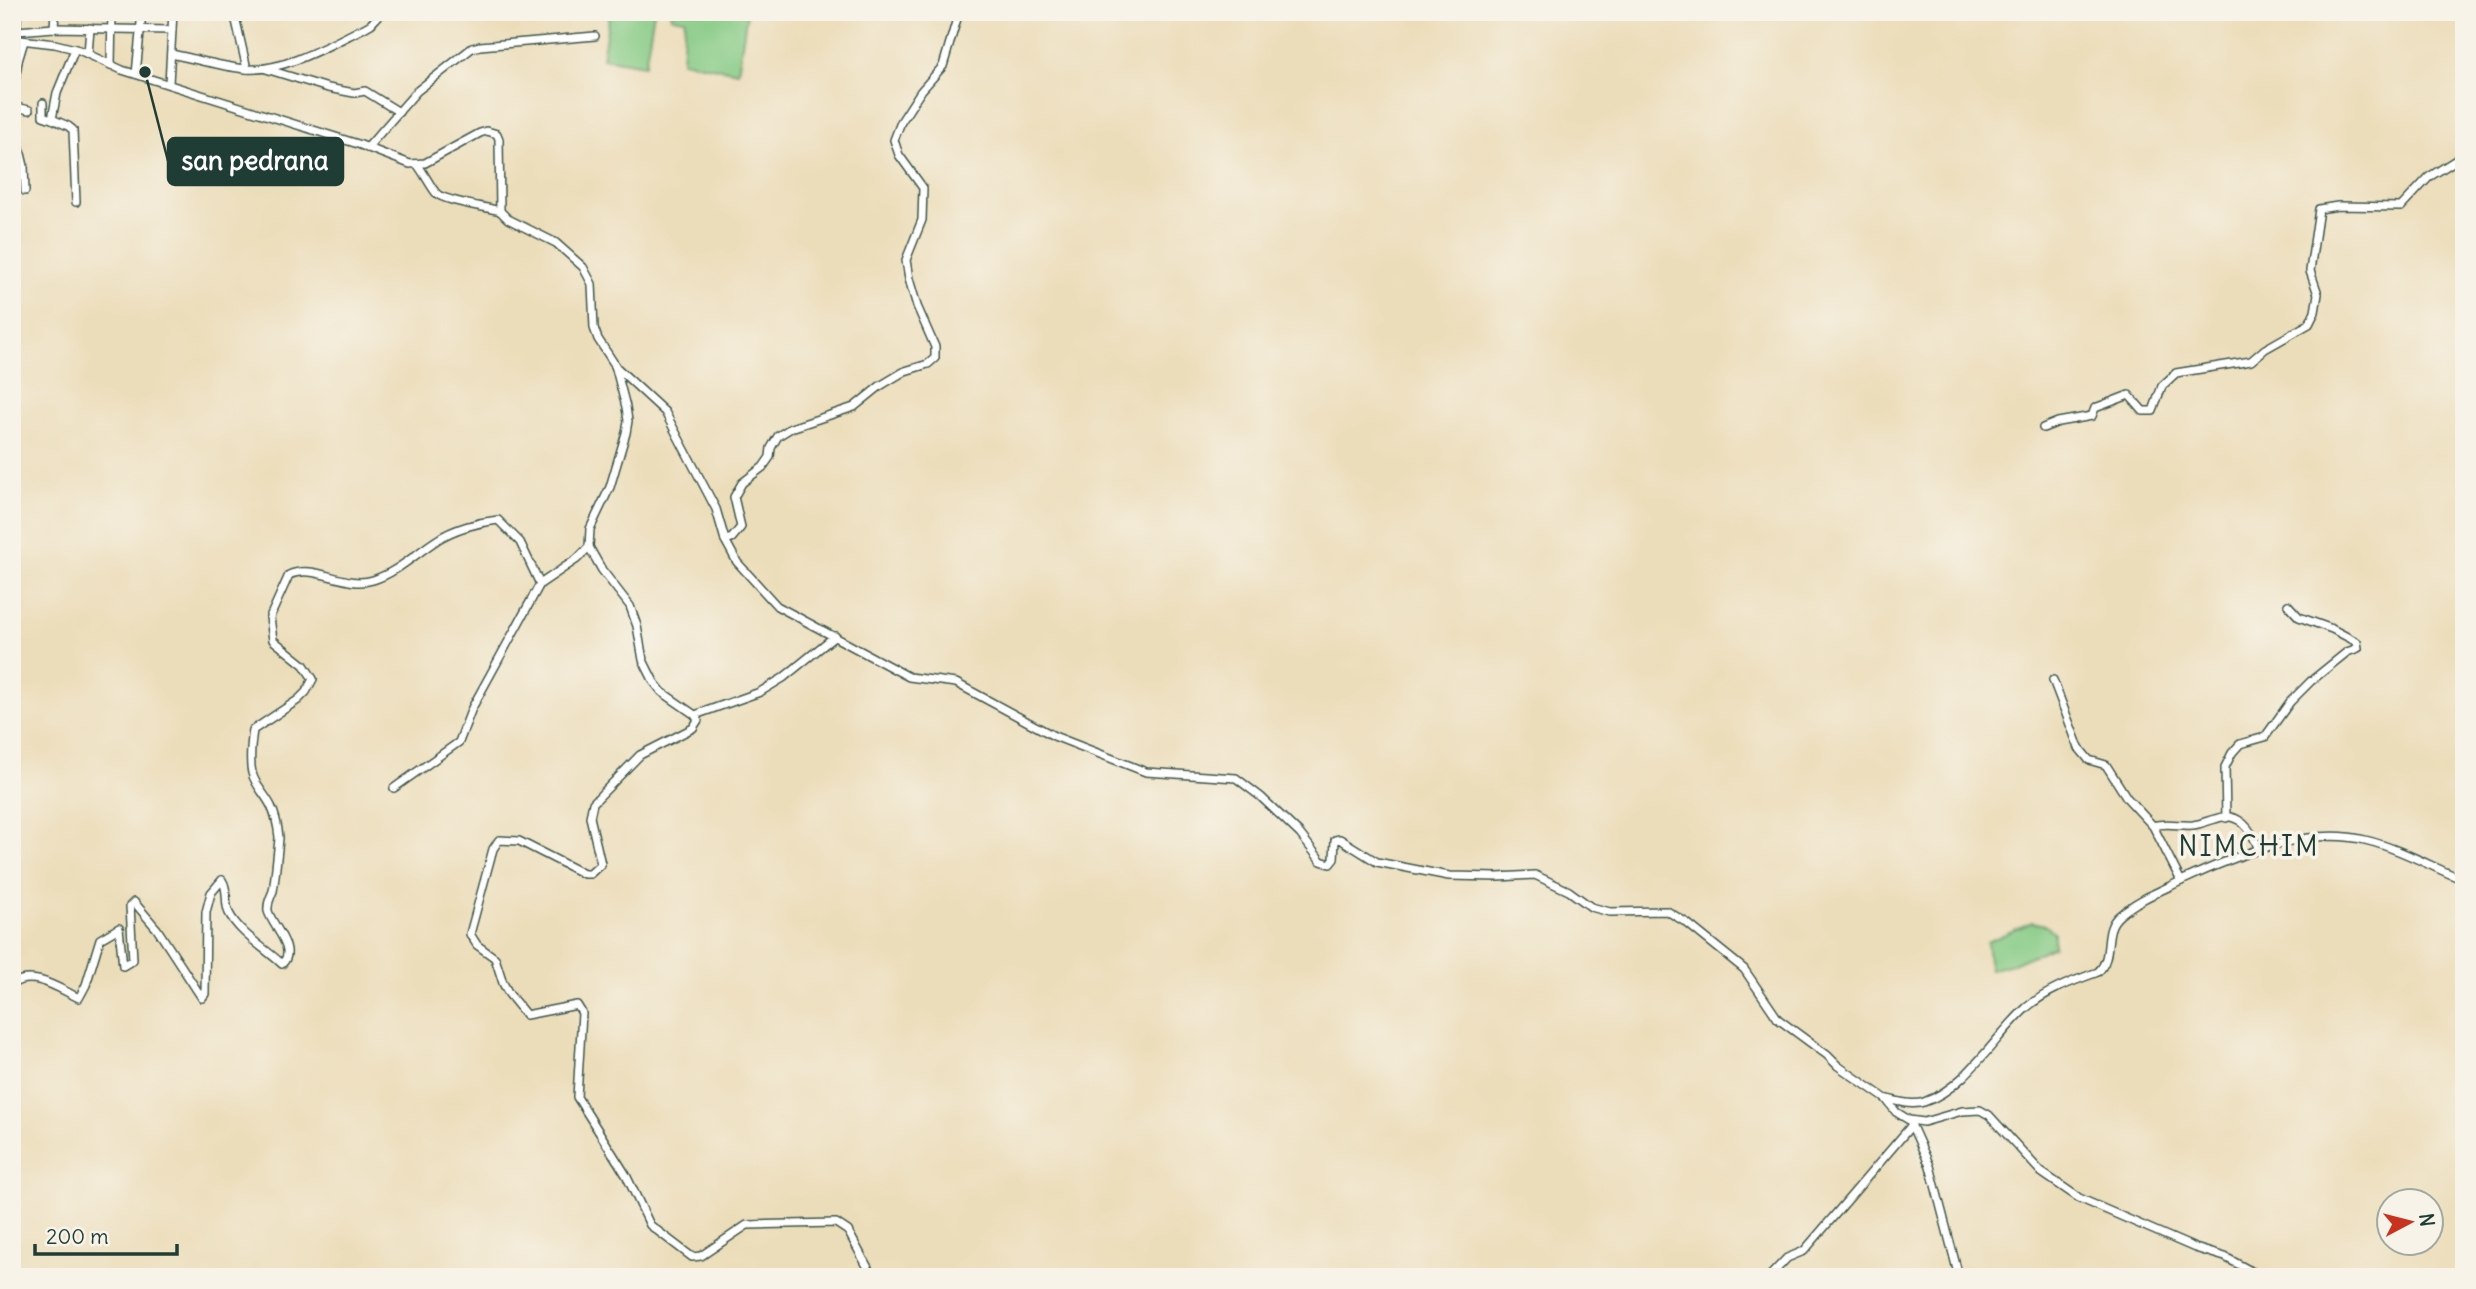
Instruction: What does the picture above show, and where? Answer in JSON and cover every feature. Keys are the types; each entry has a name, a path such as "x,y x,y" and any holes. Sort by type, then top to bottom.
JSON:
{"street":[{"path":"17,12 18,61 12,103 29,110"},
{"path":"54,29 55,12"},
{"path":"111,65 112,12"},
{"path":"136,74 142,12"},
{"path":"169,83 173,12"},
{"path":"234,12 247,69"},
{"path":"265,69 341,39 371,24 382,12"},
{"path":"725,540 732,538 741,527 734,497 742,483 763,467 778,436 791,428 854,407 888,381 935,358 935,347 909,279 906,260 922,220 923,188 899,155 894,139 901,122 921,91 943,66 958,12"},
{"path":"17,31 90,28 173,30"},
{"path":"88,54 90,28"},
{"path":"367,148 424,85 472,48 595,36"},
{"path":"18,40 75,49 136,74 410,164 425,163 480,133 486,131 497,134 500,211"},
{"path":"52,120 57,93 75,49"},
{"path":"171,54 247,69 265,69 354,93 365,91 399,112"},
{"path":"12,68 18,61"},
{"path":"43,103 43,116 68,125 73,130 76,202"},
{"path":"12,116 24,166 24,191"},
{"path":"2043,428 2058,422 2092,416 2095,408 2129,395 2143,411 2153,411 2162,386 2176,373 2251,361 2265,349 2309,324 2315,312 2318,294 2310,271 2319,209 2339,206 2401,207 2429,177 2464,155"},
{"path":"417,164 430,180 436,194 450,201 500,211 508,219 556,243 583,267 592,284 594,328 598,339 615,365 665,412 716,509 725,540 737,562 777,606 909,677 956,682 1054,736 1146,772 1236,778 1261,797 1300,834 1321,861 1330,864 1334,859 1335,841 1340,839 1377,862 1449,876 1535,875 1569,891 1591,907 1610,912 1667,911 1687,923 1744,969 1778,1019 1886,1099 1896,1112 1910,1123 1930,1166 1959,1277"},
{"path":"615,365 626,407 626,433 610,487 590,529 589,547 602,570 630,606 637,626 643,660 653,682 662,692 695,715 696,725 640,755 593,803 590,817 601,864 590,874 584,874 519,841 499,839 493,849 470,934 477,946 495,958 503,983 526,1015 577,1005 582,1013 577,1097 626,1175 650,1226 692,1257 701,1256 747,1225 835,1223 848,1231 873,1277"},
{"path":"12,984 21,978 38,979 79,998 86,985 100,939 119,928 123,966 133,960 130,906 134,902 156,929 202,998 205,993 206,912 211,893 222,880 228,898 228,911 235,920 282,964 287,960 285,944 269,914 268,901 273,890 279,840 272,808 258,790 252,772 251,753 253,730 298,700 313,679 304,666 273,640 270,617 289,575 300,571 366,582 404,565 439,538 498,520 520,542 540,584"},
{"path":"394,788 459,742 472,708 540,584 577,559 589,547"},
{"path":"2227,818 2225,766 2232,753 2240,744 2265,737 2290,702 2311,681 2347,652 2358,648 2357,642 2347,635 2299,617 2288,605"},
{"path":"695,715 760,692 783,678 835,636"},
{"path":"2053,680 2075,740 2084,756 2106,765 2127,798 2153,826 2181,881"},
{"path":"2153,826 2196,825 2217,818 2241,820 2249,828 2259,850"},
{"path":"1886,1099 1922,1103 1942,1093 1966,1073 2026,1008 2045,994 2098,972 2107,957 2110,925 2119,916 2181,881 2226,861 2303,839 2334,835 2375,843 2464,880"},
{"path":"1765,1276 1787,1258 1804,1251 1910,1123 1924,1122 1962,1111 1980,1110 1989,1115 2041,1172 2078,1198 2195,1248 2225,1257 2262,1277"}],"green space":[{"path":"610,12 654,12 645,65 602,58"},
{"path":"671,12 747,12 738,72 682,61 685,19 671,17"},
{"path":"2032,922 2045,925 2054,932 2054,946 2015,963 1990,970 1987,942"}],"place":[{"name":"san pedrana","path":"145,72"}],"district":[{"name":"NIMCHIM","path":"2249,846"}]}
